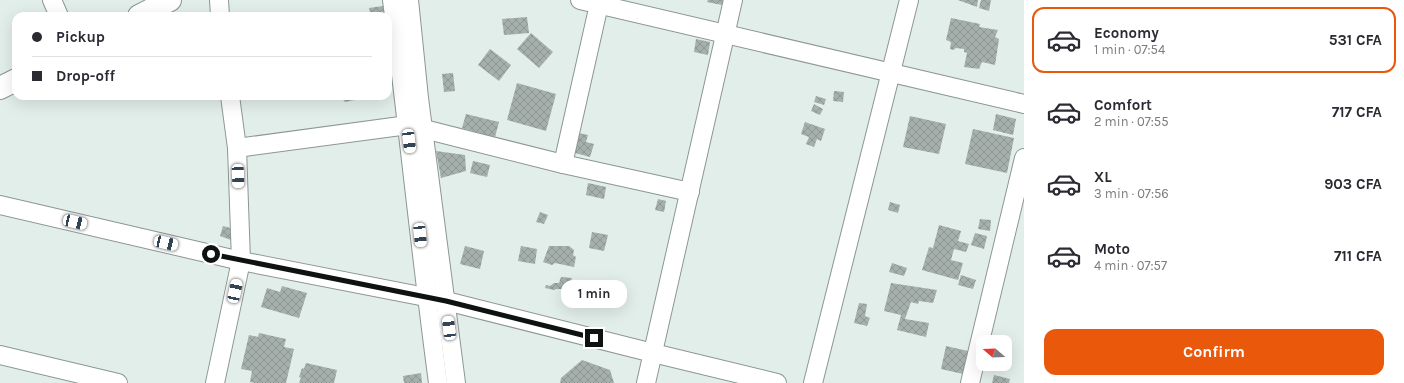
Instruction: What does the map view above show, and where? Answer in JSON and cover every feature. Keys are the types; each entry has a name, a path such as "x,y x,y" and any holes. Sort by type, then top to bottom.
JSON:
{"highway":[{"path":"147,12 170,0"},
{"path":"0,88 12,82"}],"street":[{"path":"52,0 57,12"},
{"path":"218,0 220,12"},
{"path":"392,0 446,301 456,383"},
{"path":"409,0 415,127 427,298 438,383"},
{"path":"580,0 599,2 725,34 1024,104"},
{"path":"646,383 733,0"},
{"path":"813,383 909,0"},
{"path":"563,164 599,2"},
{"path":"215,383 241,261 236,148 230,100"},
{"path":"236,148 415,127 563,164 690,192"},
{"path":"970,383 1024,158"},
{"path":"0,205 241,261 446,301 776,383"},
{"path":"0,355 118,383"}],"building":[{"path":"708,0 723,0 722,5 707,2"},
{"path":"958,0 978,0 977,7"},
{"path":"981,0 991,0 989,11 979,8"},
{"path":"383,6 384,12 370,12 369,8"},
{"path":"527,17 529,33 504,35 502,19"},
{"path":"951,18 980,24 979,27 998,30 995,37 999,39 995,65 982,62 979,69 964,67 967,53 964,52 964,49 950,49 951,42 946,40"},
{"path":"531,33 553,52 539,68 517,49"},
{"path":"696,39 710,42 708,55 694,52"},
{"path":"490,49 511,65 499,81 478,65"},
{"path":"453,73 455,91 444,92 442,74"},
{"path":"517,83 556,94 546,131 507,120"},
{"path":"834,91 844,92 843,102 833,101"},
{"path":"816,96 826,99 824,105 814,102"},
{"path":"343,100 355,100 345,102"},
{"path":"814,104 823,109 820,115 811,111"},
{"path":"466,114 499,122 495,137 462,128"},
{"path":"996,114 1016,119 1013,135 993,130"},
{"path":"910,116 946,124 939,154 903,147"},
{"path":"805,122 825,129 821,141 817,139 814,147 806,144 809,137 801,134"},
{"path":"973,129 1014,138 1007,173 965,164"},
{"path":"574,132 588,135 586,142 594,144 590,157 568,151"},
{"path":"436,151 465,155 466,171 441,178"},
{"path":"473,161 490,165 487,177 470,173"},
{"path":"588,183 606,187 604,199 586,195"},
{"path":"658,199 666,201 664,212 655,210"},
{"path":"890,202 900,205 898,213 888,210"},
{"path":"540,212 548,215 544,224 536,222"},
{"path":"980,219 991,220 990,231 978,229"},
{"path":"939,225 961,231 958,241 969,244 966,252 954,249 951,260 963,263 958,280 922,270 929,247 933,248"},
{"path":"223,226 234,229 231,240 220,236"},
{"path":"592,232 608,235 604,251 589,248"},
{"path":"975,233 987,236 984,249 971,245"},
{"path":"465,246 484,251 480,269 460,264"},
{"path":"521,246 537,249 535,264 518,261"},
{"path":"549,246 569,246 574,250 573,255 576,257 574,267 555,263 552,265 543,262"},
{"path":"892,263 907,268 904,276 889,272"},
{"path":"961,275 976,280 973,289 958,285"},
{"path":"561,277 572,278 569,289 554,290 545,288 546,285 550,286 554,283 559,283"},
{"path":"891,283 937,290 933,303 919,301 918,304 911,302 905,319 929,323 926,337 897,330 901,315 884,311"},
{"path":"282,286 307,293 299,318 261,307 267,288 280,292"},
{"path":"859,303 867,304 865,316 870,318 867,326 854,323"},
{"path":"259,333 286,339 284,347 294,349 286,383 250,382 252,371 241,369 249,335 258,337"},
{"path":"946,346 968,351 963,374 941,369"},
{"path":"582,360 610,370 614,383 560,383 561,378"},
{"path":"306,363 337,370 334,383 299,383 302,368 304,369"},
{"path":"421,373 422,383 404,383 403,376"},
{"path":"994,375 1010,379 1009,383 992,383"}],"route":[{"path":"211,254 446,301 594,338"}]}
